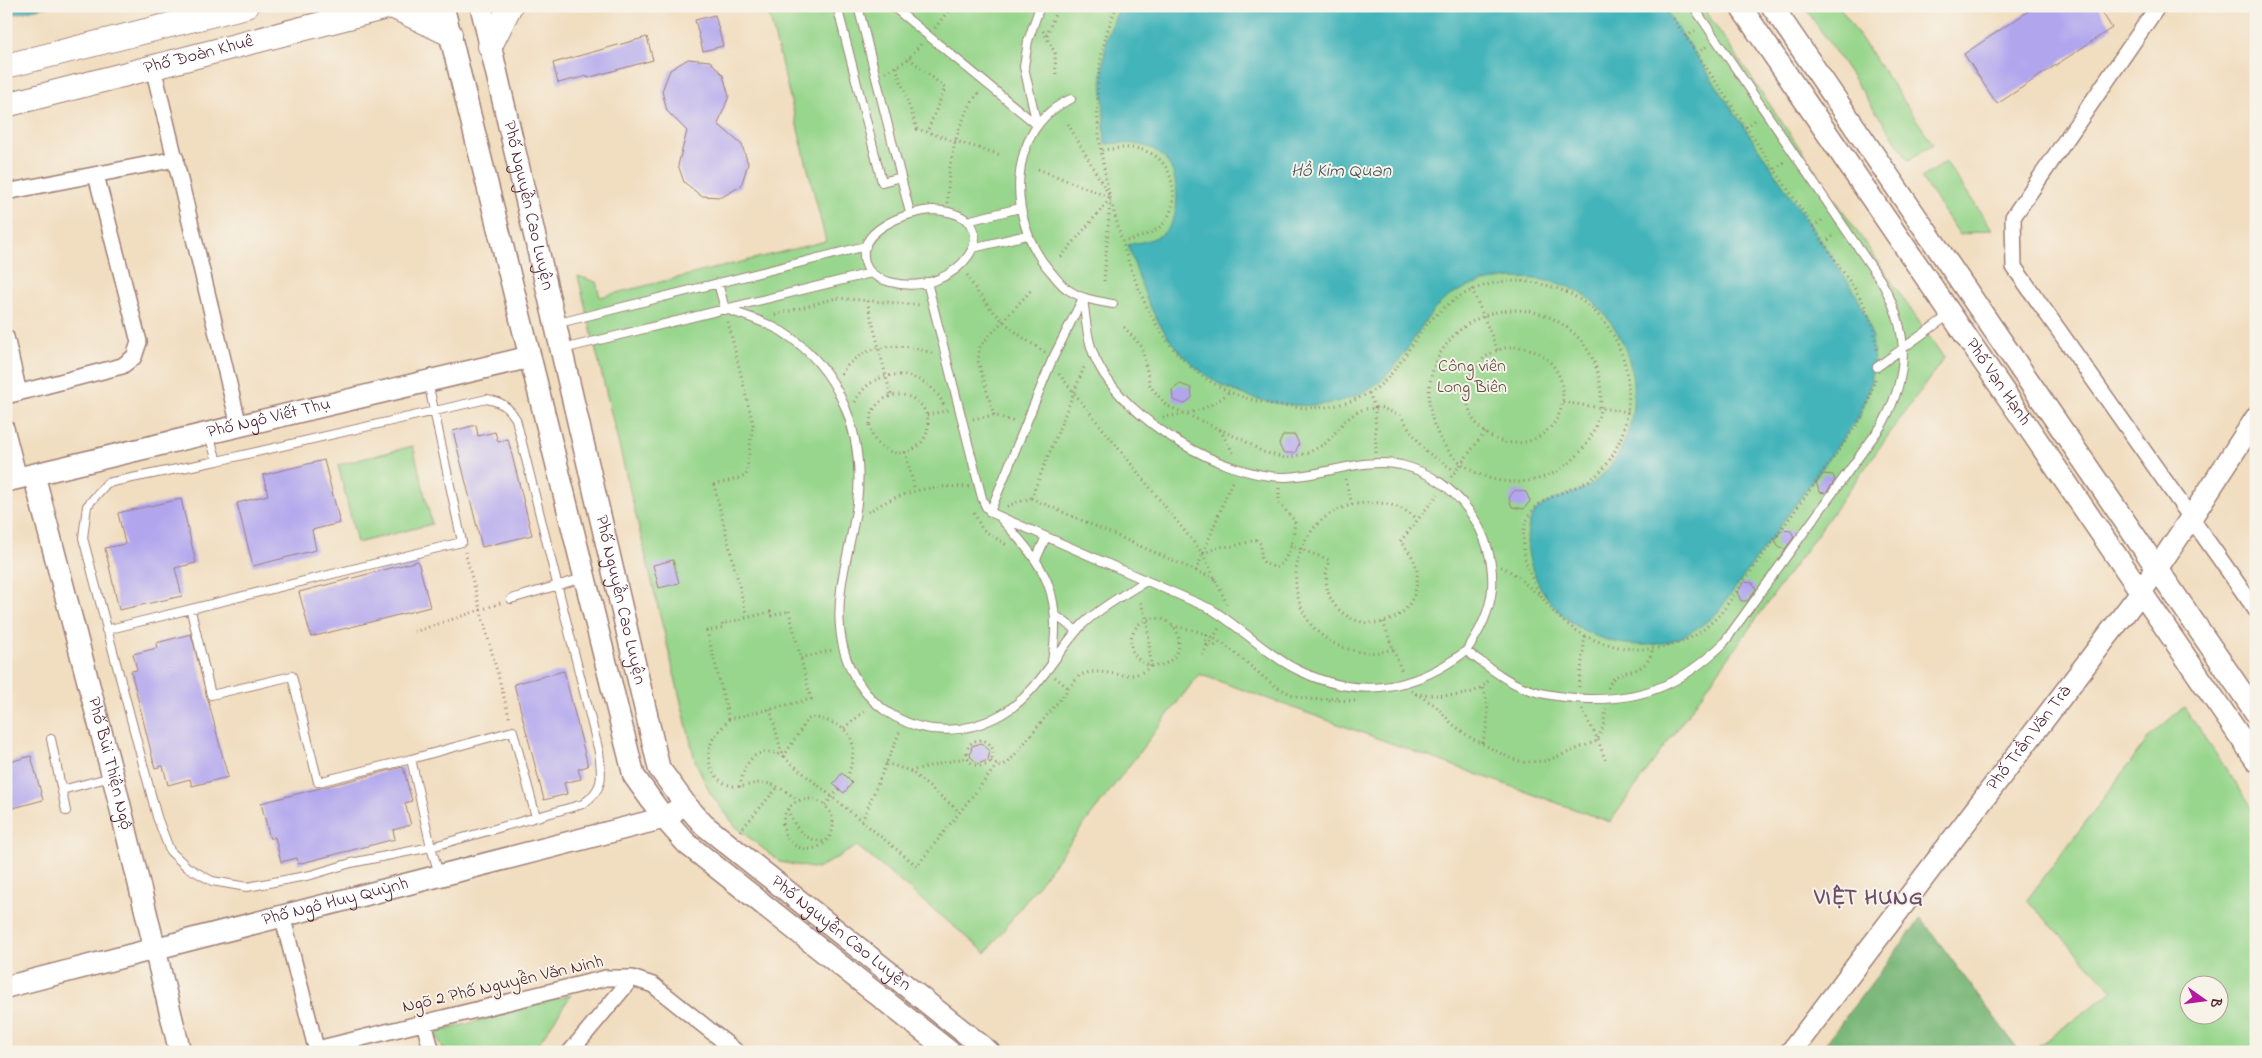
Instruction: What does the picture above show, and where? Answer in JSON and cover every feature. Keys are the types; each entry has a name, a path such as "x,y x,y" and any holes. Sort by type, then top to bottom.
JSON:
{"main road":[{"name":"Phố Đoàn Khuê","path":"6,66 246,6"},
{"name":"Phố Đoàn Khuê","path":"6,105 391,6"},
{"path":"391,6 450,34"},
{"path":"490,46 510,6"}],"street":[{"name":"Phố Nguyễn Cao Luyện","path":"443,6 634,776 664,818 687,844 940,1049"},
{"name":"Phố Nguyễn Cao Luyện","path":"481,6 659,768 686,806 704,825 989,1052"},
{"name":"Phố Vạn Hạnh","path":"1740,6 2256,760"},
{"name":"Phố Vạn Hạnh","path":"1772,6 2256,713"},
{"path":"2158,6 2013,218 2014,267 2256,610"},
{"path":"153,67 238,426"},
{"path":"6,192 176,159"},
{"path":"6,337 13,395 122,366 134,357 139,342 96,175"},
{"name":"Phố Ngô Viết Thụ","path":"20,478 530,357"},
{"name":"Phố Trần Văn Trà","path":"1791,1052 2140,592 2256,418"},
{"path":"6,428 20,478"},
{"name":"Phố Bùi Thiện Ngộ","path":"20,478 113,777 153,950 180,1052"},
{"name":"Phố Ngô Huy Quỳnh","path":"6,987 664,818 686,806"},
{"path":"282,915 317,1050"},
{"name":"Ngõ 2 Phố Nguyễn Văn Ninh","path":"317,1050 606,978 632,978 653,985 737,1052"},
{"path":"570,1052 632,978"},
{"path":"424,1022 432,1052"}],"lane":[{"path":"837,6 882,182 901,177"},
{"path":"858,6 910,213"},
{"path":"892,6 1037,125"},
{"path":"1037,125 1024,67 1034,22 1040,6"},
{"path":"1466,651 1495,672 1524,688 1547,695 1576,699 1634,697 1660,688 1687,674 1723,644 1882,425 1897,392 1902,373 1903,348 1896,311 1881,281 1693,6"},
{"path":"1071,99 1057,105 1037,125 1022,163 1019,181 1020,208 1027,235 1040,261 1065,288 1083,298 1113,304"},
{"path":"967,221 1020,208"},
{"path":"924,210 948,211 958,214 967,221 975,237 969,257 942,277 916,284 897,283 880,278 871,272 866,267 863,257 866,246 875,234 890,221 910,213 924,210"},
{"path":"973,248 1027,235"},
{"path":"555,324 866,246"},
{"path":"561,350 871,272"},
{"path":"927,282 979,488 986,507 990,512 1211,609 1292,667 1313,676 1360,688 1386,687 1416,681 1444,668 1466,651 1479,633 1492,589 1490,557 1482,531 1468,508 1444,486 1420,471 1402,466 1376,463 1314,474 1259,475 1237,469 1200,454 1147,419 1114,389 1098,365 1092,350 1083,298"},
{"path":"718,283 725,309"},
{"path":"990,512 1052,360 1083,298"},
{"path":"725,309 766,323 797,343 821,367 839,393 851,420 858,449 859,477 840,598 840,628 846,662 856,684 874,703 892,716 913,725 938,729 962,729 984,723 1004,714 1023,699 1077,631 1089,619 1146,580"},
{"path":"1877,367 1951,314"},
{"path":"106,630 191,611 462,542 433,412 428,381"},
{"path":"487,399 499,402 509,408 516,418 598,752 601,784 594,796 583,804 431,847 247,887 212,881 188,867 170,851 157,817 83,538 87,506 107,483 217,461 433,412 487,399"},
{"path":"208,434 217,461"},
{"path":"999,517 1036,559 1050,586 1055,615 1052,663"},
{"path":"1036,559 1046,537"},
{"path":"511,599 585,578"},
{"path":"191,611 211,695 292,676 318,782 411,759 513,730 536,817"},
{"path":"1055,615 1077,631"},
{"path":"51,738 66,811"},
{"path":"411,759 439,875"},
{"path":"62,790 113,777"}],"path":[{"path":"875,75 896,67 909,58 952,6"},
{"path":"1047,35 1058,6"},
{"path":"1117,6 1108,26 1101,51 1097,105 1102,150 1111,198 1137,287 1153,320 1164,337 1189,366 1205,378 1229,392 1254,401 1276,405 1321,409 1344,403 1369,393 1388,379 1436,313 1455,297 1472,289 1495,283 1519,282 1560,290 1580,299 1595,312 1608,328 1620,348 1628,371 1630,392 1623,434 1603,469 1591,480 1577,488 1542,501 1530,512 1524,528 1523,546 1527,565 1541,596"},
{"path":"1490,566 1507,569 1541,596 1567,625 1585,636 1608,645 1625,648 1653,648 1677,643 1694,636 1721,613 1864,414 1877,367 1877,344 1874,329 1862,300 1665,6"},
{"path":"1034,22 1047,35 1055,53 1056,77"},
{"path":"909,58 944,88 927,132"},
{"path":"896,67 917,129 1001,155"},
{"path":"948,211 949,178 956,141 969,108 985,84"},
{"path":"1068,124 1111,198 1104,281"},
{"path":"1102,150 1128,148 1152,153 1163,163 1172,184 1172,206 1169,215 1162,225 1142,236 1123,242"},
{"path":"1038,169 1111,198"},
{"path":"1061,257 1111,198"},
{"path":"962,264 979,293 1003,320 1016,333 1048,354 1054,367 1203,554 1225,598 1228,620 1202,654"},
{"path":"994,415 978,361 978,354 983,340 1033,288"},
{"path":"1472,289 1498,351"},
{"path":"782,322 775,317 776,313 836,298 919,305 925,310"},
{"path":"867,300 891,396"},
{"path":"725,309 753,424 746,476 714,485 747,617"},
{"path":"1506,310 1525,310 1544,314 1561,323 1577,336 1592,360 1601,388 1600,408 1595,427 1579,452 1556,472 1538,479 1518,482 1499,481 1480,475 1461,463 1450,453 1439,437 1432,420 1429,401 1430,382 1435,364 1444,347 1458,331 1471,321 1483,316 1506,310"},
{"path":"1124,327 1142,347 1146,374 1157,396 1166,405 1219,429 1263,452 1285,458 1298,456 1322,446 1345,421 1357,412 1375,408 1395,411 1400,415 1424,450 1455,471"},
{"path":"839,376 856,357 879,347 907,346 936,356 934,346"},
{"path":"1517,347 1533,350 1547,359 1557,372 1563,387 1563,402 1558,417 1549,430 1536,438 1522,443 1506,443 1485,432 1472,415 1468,400 1469,384 1476,369 1487,357 1498,351 1517,347"},
{"path":"1031,498 1092,350"},
{"path":"836,370 843,381"},
{"path":"853,398 856,404 865,387 873,380 886,375 907,375 921,380 939,396 952,419"},
{"path":"1147,419 1183,414 1211,406 1229,392"},
{"path":"1369,393 1375,408 1376,463"},
{"path":"904,395 912,398 918,402 927,415 927,432 922,441 915,448 905,452 896,453 886,450 878,445 871,433 870,421 876,407 881,401 891,396 904,395"},
{"path":"1563,402 1628,412"},
{"path":"948,410 949,404"},
{"path":"927,415 959,408"},
{"path":"963,422 994,415 1006,418 1024,428"},
{"path":"1196,571 1237,469 1235,456 1219,429"},
{"path":"1290,545 1329,560 1326,572 1326,587 1332,601 1341,613 1354,621 1369,624 1383,622 1398,616 1409,604 1416,591 1418,575 1414,560 1406,547 1400,542 1485,432"},
{"path":"905,452 915,490"},
{"path":"1342,469 1352,504"},
{"path":"1203,554 1218,547 1234,546 1256,540 1261,544 1261,558 1264,564 1276,568 1282,564 1294,532 1295,521 1279,503 1278,493 1281,476"},
{"path":"967,480 970,495"},
{"path":"853,523 892,499 915,490 946,486 979,488"},
{"path":"990,512 1031,498 1217,580"},
{"path":"1393,649 1381,653 1357,652 1336,645 1317,632 1305,616 1297,597 1295,576 1298,556 1306,538 1319,522 1336,510 1352,504 1375,502 1395,506 1417,519"},
{"path":"866,514 867,504"},
{"path":"974,511 982,529 1010,548"},
{"path":"462,542 513,730"},
{"path":"1136,587 1147,620 1151,666"},
{"path":"414,632 480,612 511,599"},
{"path":"729,719 707,632 723,628 722,624 747,617 770,612 771,616 790,611 811,699 729,719 712,741 709,754 710,766 715,776 723,782 731,786 740,787 765,783 778,787 798,800"},
{"path":"1151,666 1137,659 1131,644 1134,630 1147,620 1162,620 1172,626 1213,638 1284,692 1305,699 1365,700"},
{"path":"1383,622 1405,683 1414,694 1435,705 1461,732 1512,759 1535,763 1578,750 1598,740 1604,727 1608,687 1612,679 1619,674 1641,669 1650,660 1653,648"},
{"path":"991,761 997,765 1004,765 1012,759 1078,676 1094,670 1132,676 1141,673 1151,666 1166,663 1177,651 1178,636 1172,626"},
{"path":"1207,635 1205,642 1208,646"},
{"path":"1585,636 1582,677 1576,699 1598,740 1606,762"},
{"path":"1208,646 1214,647 1218,642"},
{"path":"802,658 843,648"},
{"path":"1404,696 1414,694 1468,694 1483,687 1495,672"},
{"path":"1482,743 1488,715 1483,687"},
{"path":"1323,700 1360,688"},
{"path":"844,728 874,703"},
{"path":"770,709 784,756"},
{"path":"784,756 810,718 836,724 844,728 851,738 854,749 847,778"},
{"path":"862,821 904,721"},
{"path":"978,740 983,740 993,749 991,761 985,766 976,766 968,757 967,752 971,744 978,740"},
{"path":"740,787 744,768 754,756 767,751 784,756 917,866 997,765"},
{"path":"910,771 968,757"},
{"path":"886,763 910,771 960,812"},
{"path":"728,845 778,787"},
{"path":"825,805 839,789"},
{"path":"809,798 825,805 832,818 833,827 826,842 810,849 794,845 788,839 783,823 788,808 798,800 809,798"},
{"path":"788,808 794,824 800,832 816,841 826,842"}],"green space":[{"name":"Công viên Long Biên","path":"767,6 1702,6 1944,358 1610,822 1199,674 986,953 857,846 817,869 780,862 736,827 710,793 695,760 578,276 596,282 600,297 826,241"},
{"path":"1804,6 1839,6 1933,144 1909,160"},
{"path":"1946,162 1992,229 1960,235 1921,178"},
{"path":"413,446 432,524 357,543 338,465"},
{"path":"2184,707 2256,813 2256,1052 2030,1052 2113,991 2027,900 2151,735"},
{"path":"1921,918 2020,1052 1819,1052"},
{"path":"571,995 533,1052 445,1052 435,1033"}],"water":[{"path":"6,6 49,6 6,16"},
{"name":"Hồ Kim Quan","path":"1120,6 1663,6 1853,289 1867,321 1873,351 1871,382 1860,415 1718,612 1701,626 1673,640 1652,645 1622,643 1604,639 1572,623 1547,598 1538,582 1531,565 1528,548 1527,536 1531,519 1542,506 1583,489 1607,470 1620,452 1628,431 1633,408 1630,363 1622,342 1602,311 1583,294 1550,281 1512,278 1475,284 1458,291 1444,300 1435,309 1397,364 1379,382 1362,393 1343,400 1323,404 1281,404 1241,394 1214,381 1198,369 1176,347 1152,311 1128,245 1157,237 1165,232 1171,224 1176,211 1177,196 1171,167 1156,151 1146,146 1120,143 1105,144 1102,73 1107,37"}],"building":[{"path":"2036,6 2098,6 2112,28 1997,104 1964,54"},
{"path":"715,15 723,46 703,51 695,20"},
{"path":"647,37 653,60 587,78 587,76 558,83 553,63"},
{"path":"688,59 710,61 723,75 729,96 718,124 742,145 748,164 741,186 722,197 701,196 684,182 678,165 687,131 667,111 662,91 670,70"},
{"path":"1180,384 1191,388 1192,398 1184,404 1173,400 1172,390"},
{"path":"476,425 478,436 495,432 498,442 508,439 532,535 482,547 453,431"},
{"path":"1283,435 1295,435 1299,444 1295,453 1283,453 1279,444"},
{"path":"324,460 340,523 312,530 316,550 253,566 237,503 268,495 263,475"},
{"path":"1823,474 1833,475 1835,480 1826,493 1820,492 1816,483"},
{"path":"1515,490 1526,492 1530,501 1524,509 1512,507 1509,498"},
{"path":"181,499 196,563 175,568 182,596 119,610 105,548 125,544 118,513"},
{"path":"1782,530 1791,531 1794,537 1785,549 1779,548 1775,539"},
{"path":"673,560 679,583 659,588 653,565"},
{"path":"418,561 430,607 311,637 299,592"},
{"path":"1744,582 1753,583 1756,589 1747,601 1741,601 1737,592"},
{"path":"191,634 228,777 192,786 190,779 168,785 163,766 155,768 131,671 137,670 133,654 157,648 156,643"},
{"path":"564,671 588,766 578,769 581,779 564,783 567,794 544,800 514,684"},
{"path":"981,743 990,751 988,760 978,764 970,756 972,746"},
{"path":"31,756 43,800 6,810 6,763"},
{"path":"403,767 412,801 405,803 411,825 393,830 395,839 298,864 297,858 281,862 275,837 270,839 261,803"},
{"path":"842,773 852,783 844,793 833,784"}],"district":[{"name":"VIỆT HƯNG","path":"1869,899"}]}
